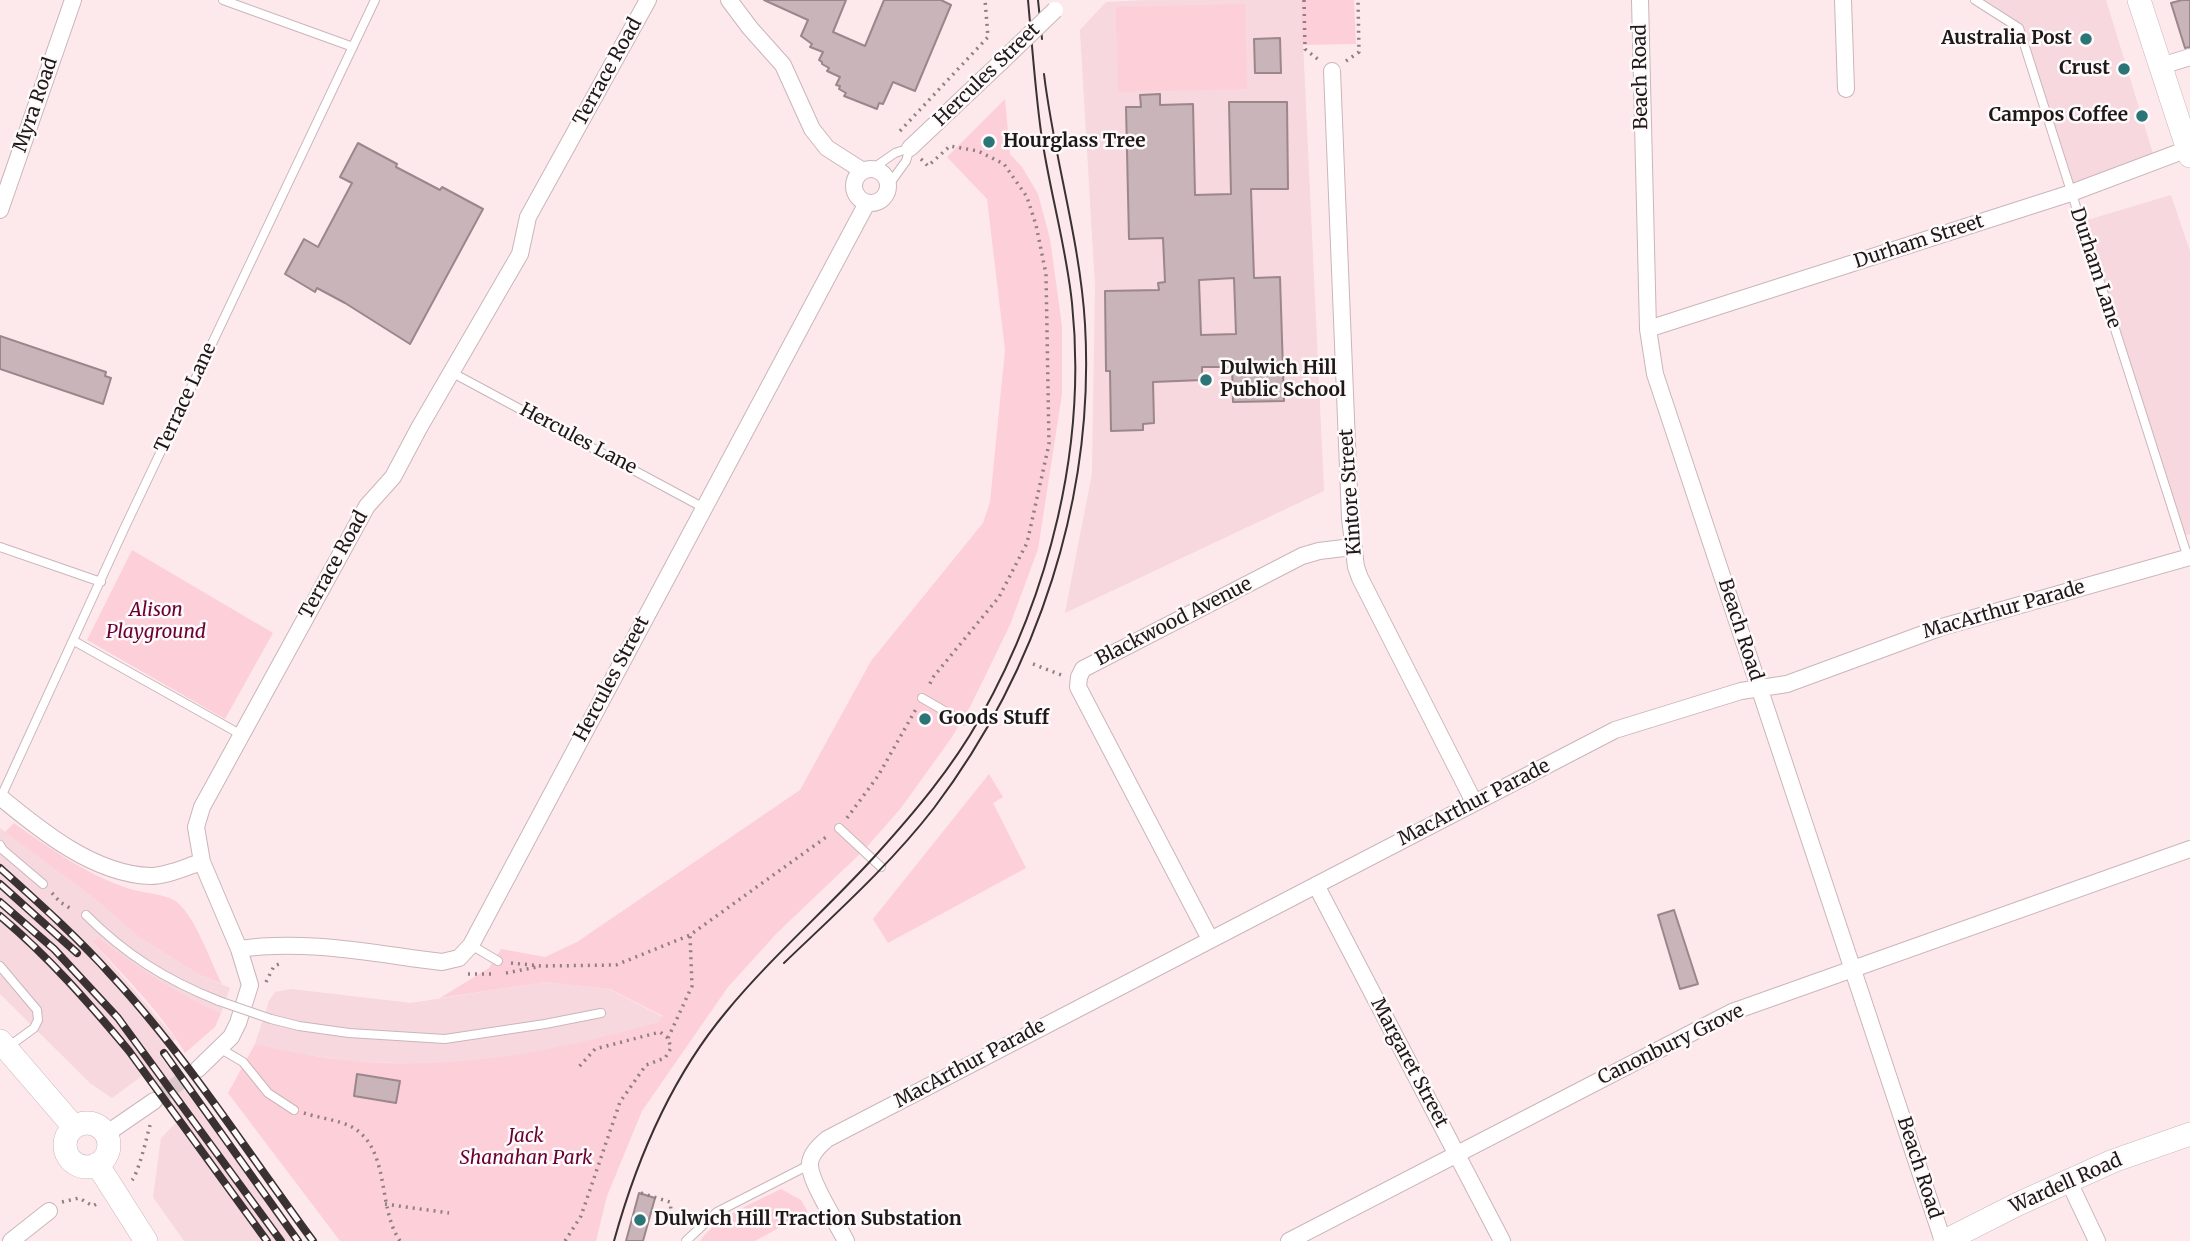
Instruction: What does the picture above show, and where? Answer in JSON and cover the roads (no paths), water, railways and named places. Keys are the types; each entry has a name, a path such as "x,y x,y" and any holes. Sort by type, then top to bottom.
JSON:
{"main road":[{"path":"2139,0 2189,153"},
{"path":"3,1045 74,1127"},
{"path":"96,1124 106,1134 108,1151 97,1164 83,1167 76,1164 66,1153 66,1139 74,1127 96,1124"},
{"name":"Wardell Road","path":"1944,1241 2113,1161 2190,1134"},
{"path":"97,1164 146,1241"}],"street":[{"name":"Myra Road","path":"0,210 73,0"},
{"name":"Terrace Road","path":"198,1069 231,1037 248,994 248,978 239,949 202,862 196,827 202,807 367,506 393,477 520,254 528,217 648,0"},
{"path":"729,0 783,65 812,129 827,148 868,170 884,175 888,186 881,200 867,203 857,197 853,187 855,178 868,170"},
{"name":"Beach Road","path":"1640,0 1648,329 1655,374 1944,1241"},
{"path":"1843,0 1846,89"},
{"name":"Hercules Street","path":"905,143 1001,62 1059,5"},
{"path":"2161,66 2190,57"},
{"name":"Kintore Street","path":"1332,71 1352,547 1360,578 1474,802"},
{"name":"Durham Street","path":"1648,329 2189,153"},
{"name":"Hercules Street","path":"239,949 295,945 442,962 459,958 471,944 867,203"},
{"name":"Blackwood Avenue","path":"1210,939 1078,687 1081,675 1302,556 1352,547"},
{"name":"MacArthur Parade","path":"809,1165 813,1155 827,1139 1615,730 1741,691 1787,684 1942,626 2189,557"},
{"path":"0,798 37,828 93,861 151,876 202,862"},
{"name":"Canonbury Grove","path":"1289,1241 1732,1012 2190,849"},
{"name":"Margaret Street","path":"1315,885 1502,1241"},
{"path":"106,1134 154,1101"},
{"path":"809,1165 846,1241"},
{"path":"2068,1182 2097,1241"},
{"path":"10,1240 49,1211"}],"lane":[{"path":"223,0 353,47"},
{"name":"Terrace Lane","path":"0,798 375,0"},
{"name":"Durham Lane","path":"1975,0 2020,28 2189,557"},
{"path":"868,170 895,153 905,143"},
{"path":"888,186 906,161 905,143"},
{"name":"Hercules Lane","path":"451,372 704,508"},
{"path":"0,547 101,582"},
{"path":"74,641 240,734"},
{"path":"922,698 962,721"},
{"path":"839,828 881,867"},
{"path":"0,845 43,884"},
{"path":"86,915 134,958 181,986 299,1026 349,1033 444,1039 601,1013"},
{"path":"471,944 498,961"},
{"path":"0,966 37,1010 38,1020 34,1028 3,1045"},
{"path":"220,1049 243,1062 268,1093 295,1110"},
{"path":"686,1241 717,1212 809,1165"}],"tunnel":[{"path":"154,1101 198,1069"}],"tram line":[{"path":"614,1241 633,1179 658,1120 706,1037 744,991 875,856 945,772 969,737 1005,670 1044,569 1068,464 1074,411 1075,357 1069,281 1041,132 1028,0"},
{"path":"1038,0 1042,39"},
{"path":"784,963 881,869 917,829 971,755 1003,698 1030,640 1052,579 1069,517 1080,453 1086,389 1085,324 1078,261 1044,74"}],"railway":[{"path":"0,868 85,948 166,1039 313,1241"},
{"path":"0,884 77,953"},
{"path":"0,902 54,949 118,1018 281,1241"},
{"path":"0,916 68,981 129,1051 267,1241"},
{"path":"164,1053 298,1241"}],"place":[{"name":"Australia Post","path":"2086,39"},
{"name":"Crust","path":"2124,69"},
{"name":"Campos Coffee","path":"2142,116"},
{"name":"Hourglass Tree","path":"989,142"},
{"name":"Dulwich Hill Public School","path":"1206,380"},
{"name":"Goods Stuff","path":"925,719"},
{"name":"Dulwich Hill Traction Substation","path":"640,1220"}],"park label":[{"name":"Alison Playground","path":"156,622"},
{"name":"Jack Shanahan Park","path":"526,1148"}]}
